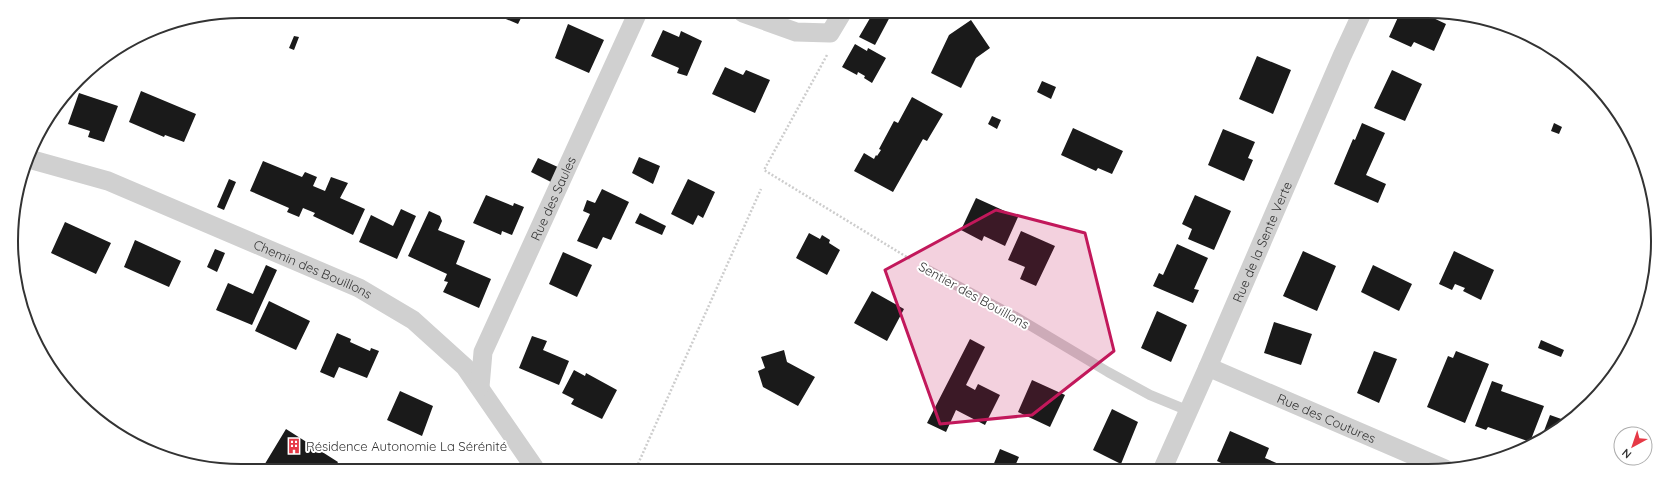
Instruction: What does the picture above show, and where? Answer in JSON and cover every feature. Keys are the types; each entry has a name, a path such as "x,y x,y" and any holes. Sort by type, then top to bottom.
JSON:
{"street":[{"name":"Rue des Saules","path":"480,387 483,352 635,18"},
{"path":"757,18 796,32 830,33 839,18"},
{"name":"Rue de la Sente Verte","path":"1165,464 1360,18"},
{"name":"Chemin des Bouillons","path":"33,160 108,180 358,288 413,320 465,367 532,464"},
{"name":"Rue des Coutures","path":"1208,367 1433,464"}],"lane":[{"name":"Sentier des Bouillons","path":"924,268 1016,317 1150,395 1189,411"}],"path":[{"name":"Sentier des Bouillons","path":"830,33 829,50 764,170 924,268"},
{"path":"638,464 761,189"}],"highlighted area":[{"path":"996,210 1085,233 1114,351 1032,415 940,424 885,270"}],"building":[{"path":"504,18 521,18 518,24"},
{"path":"870,18 889,18 875,45 859,37"},
{"path":"1398,18 1433,18 1446,24 1434,51 1414,42 1411,47 1389,37"},
{"path":"971,20 990,48 976,58 961,88 931,73 949,35"},
{"path":"568,24 604,40 589,73 555,58"},
{"path":"663,30 679,37 681,31 702,41 687,76 677,73 679,68 651,56"},
{"path":"294,36 299,37 294,50 289,48"},
{"path":"855,44 867,51 868,48 886,58 872,83 858,72 857,75 842,67"},
{"path":"1257,56 1291,70 1273,114 1239,99"},
{"path":"725,67 743,75 746,70 770,80 755,113 712,94"},
{"path":"1392,70 1422,84 1405,121 1374,108"},
{"path":"1042,81 1056,87 1051,99 1037,92"},
{"path":"141,91 196,114 184,142 165,135 164,137 129,122"},
{"path":"79,93 118,106 104,142 88,137 90,131 68,124"},
{"path":"912,97 943,114 927,141 923,139 893,192 854,171 864,153 874,159 876,155 877,156 881,150 879,149 894,121 898,123"},
{"path":"992,116 1001,120 997,129 988,124"},
{"path":"1362,123 1385,133 1366,175 1386,184 1378,203 1334,184 1353,139 1355,140"},
{"path":"1554,123 1562,127 1559,134 1551,131"},
{"path":"1073,128 1123,151 1112,174 1098,168 1096,171 1061,155"},
{"path":"1223,129 1255,142 1248,158 1253,160 1244,181 1208,165"},
{"path":"639,157 660,166 653,184 632,173"},
{"path":"538,158 560,168 553,183 531,172"},
{"path":"263,161 302,177 305,172 317,177 313,186 325,191 331,177 348,183 340,198 365,209 353,235 313,216 315,213 303,208 299,217 287,212 289,208 250,191"},
{"path":"229,179 236,182 224,210 217,207"},
{"path":"688,179 715,192 703,218 698,215 693,225 671,214"},
{"path":"602,189 629,202 611,240 603,237 597,249 577,241 590,214 583,211 587,200 595,203"},
{"path":"486,195 513,206 514,203 524,207 512,235 502,231 501,235 473,223"},
{"path":"1195,195 1231,211 1214,250 1188,239 1192,229 1182,224"},
{"path":"976,198 1018,217 1005,246 984,236 982,241 961,230"},
{"path":"401,209 416,216 397,259 359,242 371,215 393,226"},
{"path":"429,211 440,216 442,221 438,230 465,241 456,264 491,279 479,308 443,292 448,282 444,281 447,274 408,256"},
{"path":"640,213 666,226 662,235 635,223"},
{"path":"65,222 111,243 96,274 51,253"},
{"path":"1021,231 1055,246 1036,286 1020,279 1025,267 1008,260"},
{"path":"809,233 820,239 822,235 830,240 829,243 840,250 827,275 796,258"},
{"path":"135,240 181,261 169,287 124,267"},
{"path":"1177,244 1208,258 1194,289 1199,290 1193,303 1153,286 1159,273 1163,275"},
{"path":"215,249 225,253 217,272 207,267"},
{"path":"1303,251 1336,266 1317,311 1283,296"},
{"path":"1454,251 1494,270 1481,300 1463,291 1465,288 1455,284 1452,290 1439,284"},
{"path":"563,252 592,265 577,297 549,284"},
{"path":"266,265 277,270 252,325 216,310 228,283 253,294"},
{"path":"1373,265 1412,284 1399,311 1361,292"},
{"path":"872,291 904,309 887,341 854,323"},
{"path":"269,301 310,321 296,350 255,331"},
{"path":"1157,311 1187,325 1171,362 1141,348"},
{"path":"1274,322 1312,334 1301,365 1264,353"},
{"path":"337,333 351,339 350,342 370,351 371,348 379,351 367,378 339,367 334,378 320,372"},
{"path":"532,336 547,341 543,350 569,361 559,385 519,368"},
{"path":"970,339 985,347 966,385 975,390 978,384 1000,395 985,425 956,410 946,432 927,423"},
{"path":"1541,340 1564,350 1561,357 1538,348"},
{"path":"784,350 787,362 815,377 798,406 763,387 758,371 765,368 761,357"},
{"path":"1374,351 1397,359 1379,403 1357,393"},
{"path":"1456,351 1489,364 1465,423 1427,407 1448,356 1453,358"},
{"path":"574,370 585,376 586,373 617,390 602,419 571,404 574,399 562,393"},
{"path":"1032,380 1065,395 1050,427 1018,412"},
{"path":"1492,381 1503,385 1501,391 1544,406 1531,439 1527,441 1488,427 1486,430 1475,426"},
{"path":"400,391 433,406 422,436 387,420"},
{"path":"1112,409 1138,422 1121,464 1093,450"},
{"path":"1550,415 1562,419 1552,426 1544,431"},
{"name":"Résidence Autonomie La Sérénité","path":"286,429 338,462 337,464 265,464"},
{"path":"1230,431 1269,448 1265,458 1279,464 1223,464 1217,461"},
{"path":"1000,449 1019,457 1016,464 994,464"}],"place":[{"name":"Résidence Autonomie La Sérénité","path":"294,446"}]}
